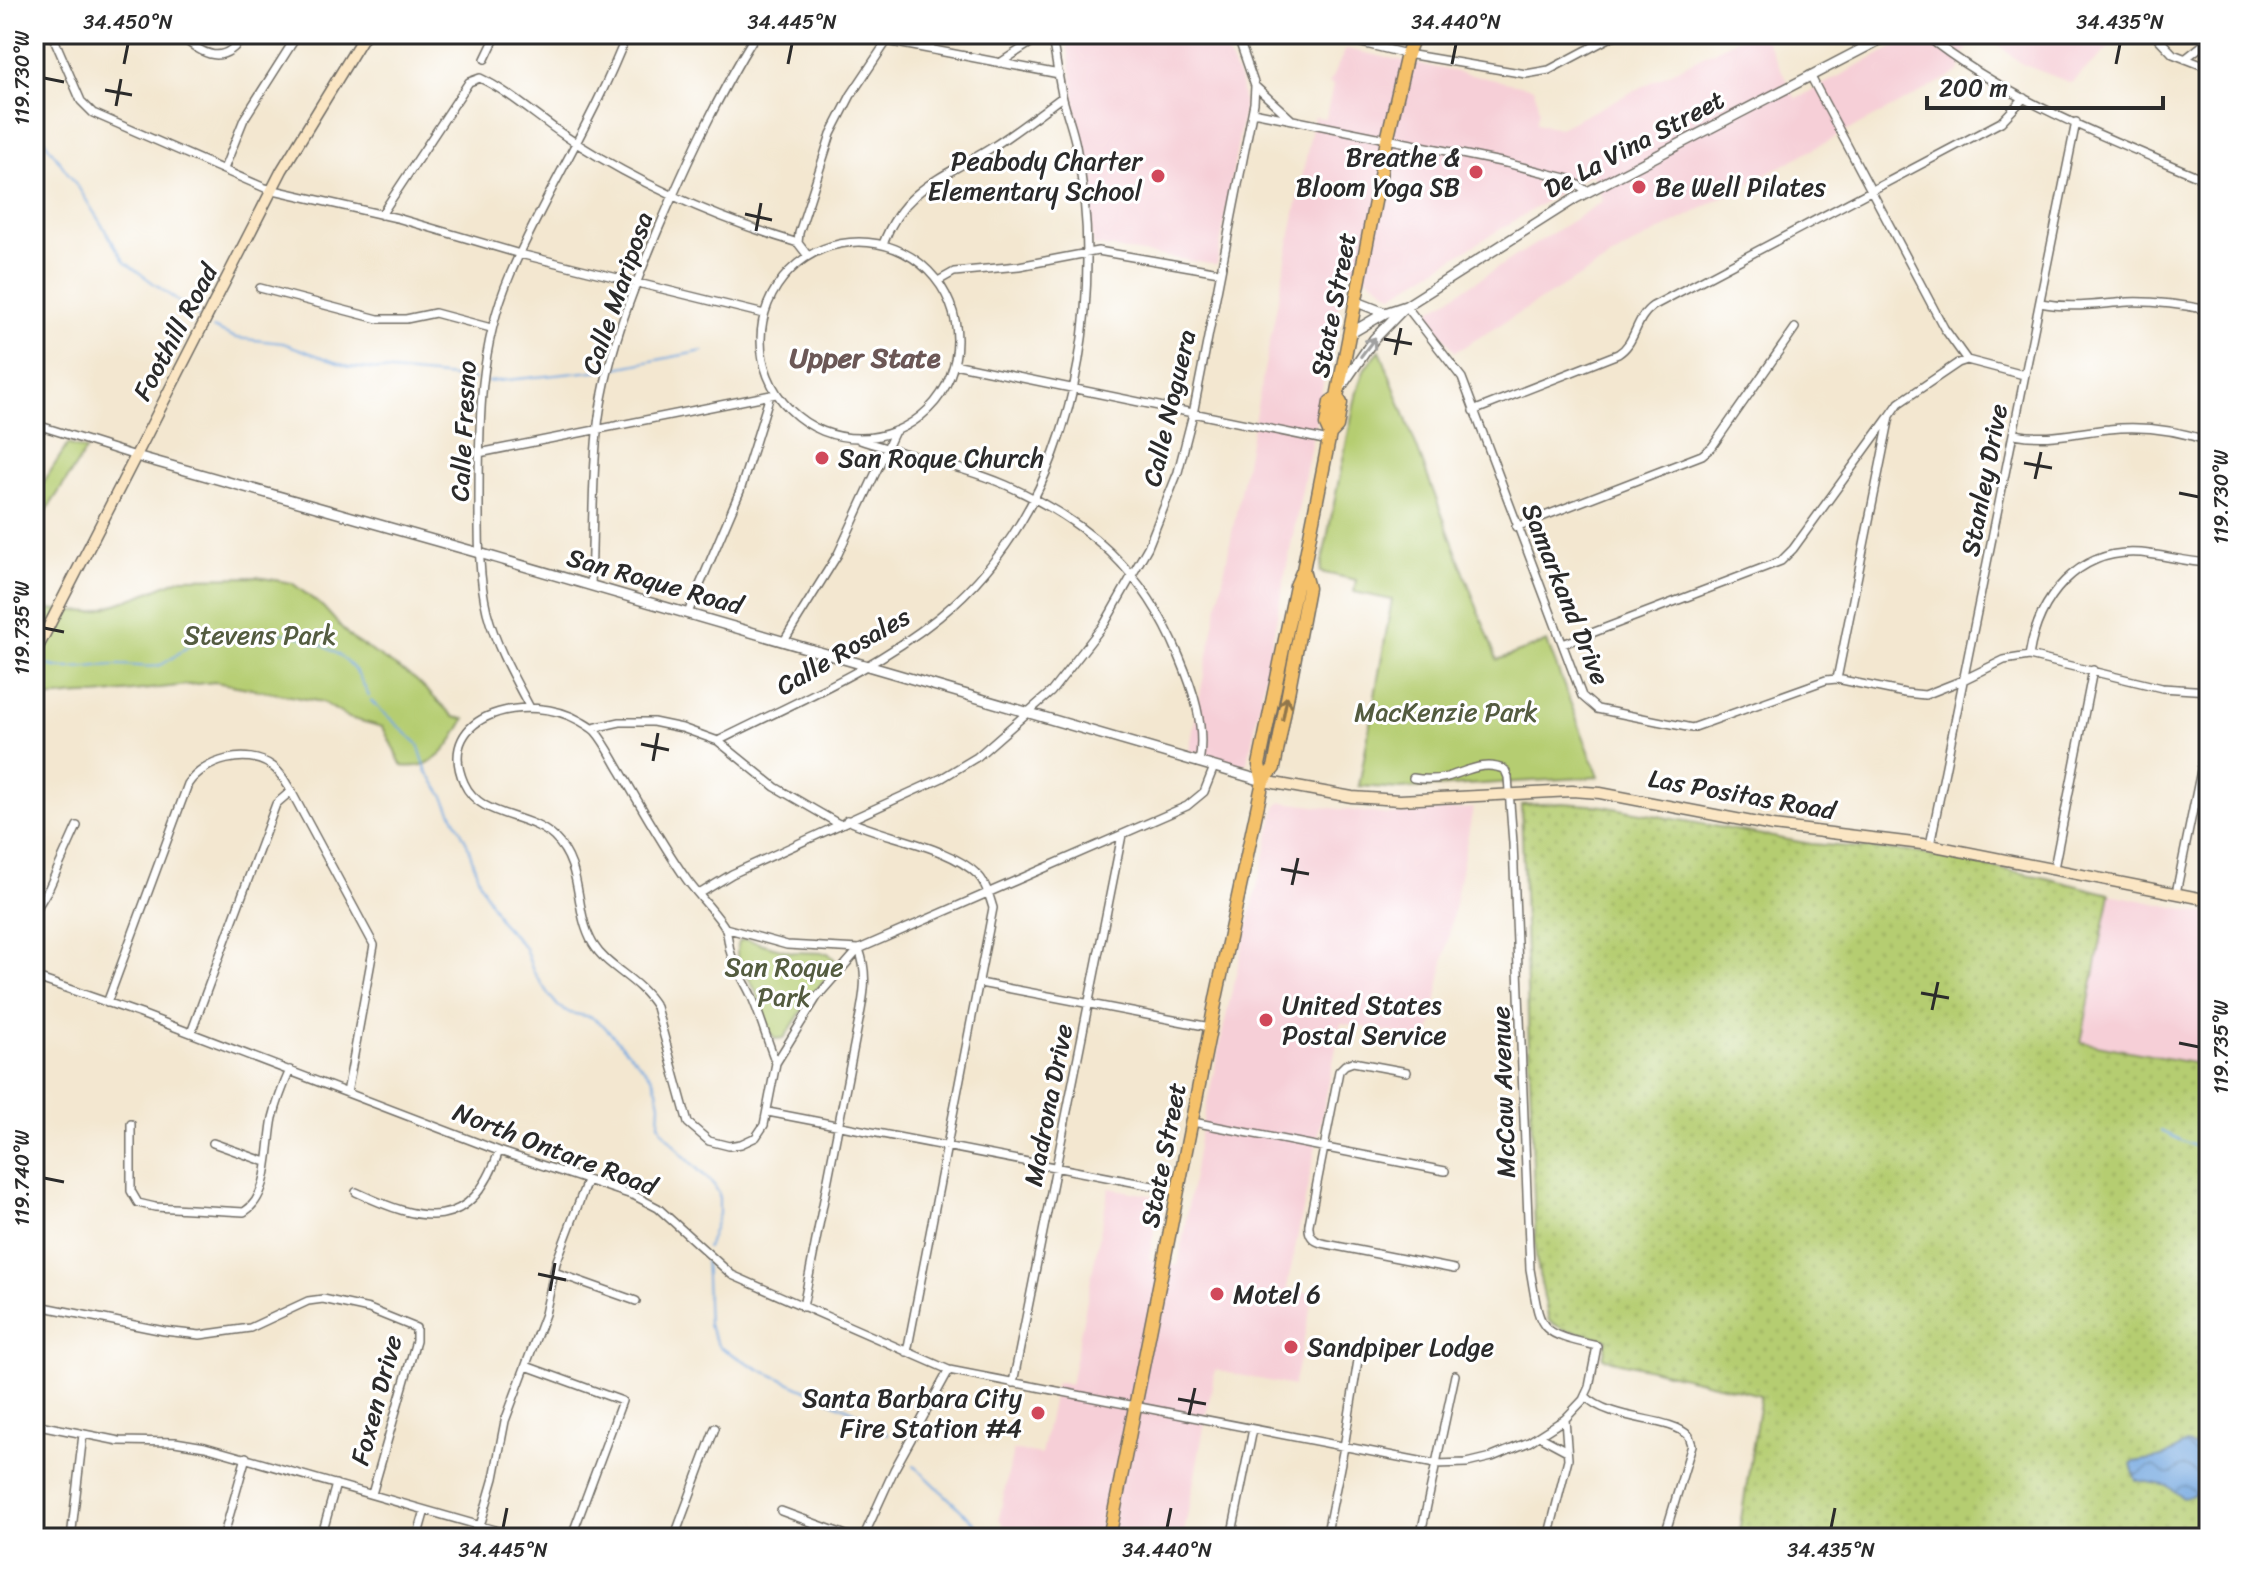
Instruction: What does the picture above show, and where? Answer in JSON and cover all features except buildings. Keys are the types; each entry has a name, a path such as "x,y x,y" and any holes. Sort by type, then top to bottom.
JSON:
{"main road":[{"name":"Foothill Road","path":"34,655 272,190 365,34"},
{"name":"State Street","path":"1109,1538 1210,1027 1263,781 1274,768 1308,588 1303,570 1330,437 1326,425 1330,402 1337,395 1351,333 1387,140 1410,42"},
{"name":"Las Positas Road","path":"1263,781 1374,799 1511,796 1572,791 1621,795 1773,826 1930,845 2209,900"}],"street":[{"path":"52,34 81,101 93,113 272,190 764,314"},
{"path":"177,34 199,48 220,55 232,51 245,34"},
{"path":"224,169 244,119 298,34"},
{"path":"485,59 497,34"},
{"name":"Calle Fresno","path":"529,706 494,635 483,592 479,553 481,383 491,328 504,288 606,86 627,34"},
{"name":"Calle Mariposa","path":"591,585 597,432 612,360 637,281 673,195 711,112 756,34"},
{"path":"850,34 1059,74"},
{"path":"1000,63 1044,34"},
{"name":"Calle Rosales","path":"718,741 867,665 914,636 957,601 994,561 1034,500 1059,442 1073,390 1084,322 1087,252 1076,144 1062,97 1051,34"},
{"path":"1340,34 1359,43 1410,42 1536,74 1617,34"},
{"name":"De La Vina Street","path":"1351,333 1385,313 1406,306 1588,192 1891,34"},
{"path":"1924,34 1953,56 2024,98 2209,181"},
{"path":"2154,34 2168,51 2209,68"},
{"name":"Calle Noguera","path":"699,894 732,874 956,771 1029,714 1089,647 1132,578 1164,510 1193,414 1253,112 1255,86 1236,36"},
{"path":"2185,59 2209,40"},
{"path":"798,243 809,197 831,134 851,95 887,41"},
{"path":"1810,75 1944,328 1967,360"},
{"path":"381,215 469,82 475,78 484,80 576,144 720,216 798,243 808,256"},
{"path":"1255,86 1293,121"},
{"path":"883,244 902,209 924,186 1010,136 1062,97"},
{"path":"1473,411 1618,354 1632,342 1639,320 1648,309 2001,122 2024,98"},
{"path":"1253,112 1556,175 1576,182 1588,192"},
{"name":"Stanley Drive","path":"1930,845 2076,122"},
{"path":"854,439 878,437 895,431 912,423 931,407 945,387 954,364 956,327 950,303 938,281 913,258 883,244 864,241 844,242 808,256 780,281 764,314 760,338 773,394 816,429 1005,485 1052,507 1088,531 1117,557 1165,625 1189,682 1200,720 1199,763"},
{"path":"938,281 954,272 1019,266 1098,251 1219,272"},
{"path":"260,288 378,319 406,319 435,313 491,328"},
{"path":"1357,302 1385,313"},
{"path":"2040,303 2076,308 2130,302 2209,310"},
{"name":"De La Vina Street","path":"1337,395 1374,339 1406,306"},
{"name":"Samarkand Drive","path":"1406,306 1460,374 1582,696 1590,706 1683,727 1701,726 1826,680 1837,679 1925,695 2004,660 2029,656"},
{"path":"1516,527 1702,455 1712,447 1795,328"},
{"path":"1563,644 1781,561 1793,549 1899,403 1958,363 1967,360 2024,375"},
{"path":"954,364 1193,414 1330,437"},
{"path":"479,453 597,432 773,394"},
{"path":"688,613 735,505 773,394"},
{"path":"1837,679 1890,416"},
{"name":"San Roque Road","path":"34,424 1263,781"},
{"path":"2014,434 2046,438 2141,427 2168,430 2209,441"},
{"path":"784,641 838,554 895,431"},
{"path":"2209,563 2126,553 2089,562 2066,578 2049,598 2036,627 2029,656 2162,688 2209,691"},
{"path":"2054,868 2093,670"},
{"path":"776,1063 751,993 731,957 725,928 688,882 593,728 557,711 529,706 493,713 467,734 459,752 467,789 486,807 543,828 568,854 586,927 593,943 604,958 649,994 662,1021 684,1115 693,1130 718,1144 741,1144 761,1131 768,1112 776,1063 817,997 859,949 1198,799 1214,767"},
{"path":"593,728 620,722 653,722 718,741 775,787 843,822 950,857 977,874 987,892 993,913 907,1352"},
{"path":"2176,893 2209,731"},
{"path":"107,1003 193,777 214,763 252,758 275,768 291,791 374,945 347,1093"},
{"path":"1413,778 1445,778 1486,765 1496,765 1505,770 1511,796"},
{"path":"191,1033 276,804 291,791"},
{"name":"McCaw Avenue","path":"1511,796 1530,1269 1543,1325 1555,1336 1597,1346 1585,1396"},
{"path":"34,913 77,826"},
{"name":"Madrona Drive","path":"1013,1383 1122,835"},
{"path":"725,928 787,945 859,949"},
{"path":"803,1307 865,986 866,973 859,949"},
{"name":"North Ontare Road","path":"34,977 290,1070 499,1151 635,1196 658,1208 722,1269 949,1370 1435,1464 1467,1463 1492,1457 1539,1436 1565,1419 1585,1396"},
{"path":"980,983 1210,1027"},
{"path":"1407,1072 1353,1062 1342,1068 1309,1233 1321,1243 1454,1269"},
{"path":"131,1124 131,1191 135,1199 143,1205 244,1212 252,1207 257,1198 274,1116 290,1070"},
{"path":"768,1112 1179,1191"},
{"path":"1193,1122 1445,1171"},
{"path":"213,1143 266,1162"},
{"path":"356,1192 413,1215 444,1213 463,1205 478,1193 492,1172 499,1151"},
{"path":"480,1526 494,1478 505,1421 548,1303 554,1272 587,1181"},
{"path":"554,1272 636,1301"},
{"name":"Foxen Drive","path":"34,1305 164,1331 200,1335 250,1328 308,1301 323,1299 369,1309 416,1328 416,1341 372,1494"},
{"path":"1326,1538 1359,1354"},
{"path":"526,1366 622,1401 571,1538"},
{"path":"863,1538 894,1470 949,1370"},
{"path":"1420,1538 1455,1375"},
{"path":"1585,1396 1603,1408 1682,1430 1689,1436 1690,1451 1664,1538"},
{"path":"1548,1538 1565,1475 1565,1419"},
{"path":"34,1424 133,1442 190,1444 246,1457 518,1537"},
{"path":"674,1538 715,1428"},
{"path":"1231,1538 1253,1429"},
{"path":"71,1538 83,1434"},
{"path":"1539,1436 1567,1451"},
{"path":"223,1538 246,1457"},
{"path":"321,1538 336,1484"},
{"path":"417,1538 425,1510"},
{"path":"781,1511 854,1538"}],"shaded area":[{"name":"Peabody Charter Elementary School","path":"1066,34 1210,34 1223,46 1241,82 1244,108 1217,265 1093,245"},
{"path":"1747,34 1763,34 1796,99 1909,39 1928,34 1978,34 1964,53 1959,72 1627,248 1455,352 1426,313 1603,201 1592,173 1393,295 1347,263 1248,762 1241,766 1189,751 1314,117 1326,118 1333,85 1329,83 1346,49 1534,88 1539,110 1536,123 1560,128"},
{"path":"1984,34 2124,34 2071,83 2022,64"},
{"path":"1282,802 1388,815 1473,808 1429,1040 1341,1023 1287,1288 1314,1294 1293,1386 1215,1370 1183,1538 1010,1538 999,1518 1013,1450 1041,1455 1056,1382 1070,1385 1109,1188 1160,1197 1149,1259 1178,1266 1199,1140 1229,1003 1276,807"},
{"path":"2110,894 2209,914 2209,1066 2081,1042"}],"green space":[{"name":"MacKenzie Park","path":"1380,350 1497,660 1547,642 1599,777 1400,789 1359,786 1392,600 1354,592 1356,580 1320,572 1357,391 1365,368"},
{"path":"68,444 86,450 34,530 34,497"},
{"name":"Stevens Park","path":"257,577 292,583 323,607 351,638 415,679 454,717 465,719 441,754 424,765 402,766 383,727 349,718 322,702 215,682 96,695 34,697 34,602 44,609 93,612 182,578"},
{"path":"1562,803 1603,806 1811,844 1913,852 2042,877 2110,894 2081,1042 2209,1066 2209,1538 1738,1538 1761,1395 1603,1358 1607,1339 1563,1329 1549,1321 1536,1259 1521,805"},
{"name":"San Roque Park","path":"741,940 792,952 828,953 835,960 834,970 816,990 784,1038 776,1039 771,1034 755,990 737,957 737,945"}],"water":[{"path":"2186,1444 2198,1447 2206,1463 2207,1478 2199,1490 2183,1498 2168,1486 2136,1480 2131,1465 2134,1462 2163,1457"}],"waterway":[{"path":"34,126 80,190 125,262 199,317"},
{"path":"213,328 236,338 283,343 349,367 475,379"},
{"path":"616,368 703,351"},
{"path":"488,382 603,370"},
{"path":"35,660 66,668 109,665 152,667 162,665 193,643 217,635 259,631 280,633 321,645 339,656 356,672 369,696"},
{"path":"371,701 418,744 427,772 443,795 467,843 480,883 500,921 525,948 533,971 549,995 558,1006 570,1013 591,1017 603,1025 652,1077 660,1104 659,1123 662,1130 719,1194 719,1214 707,1248"},
{"path":"2161,1131 2194,1146 2209,1148"},
{"path":"705,1254 708,1325 719,1347 759,1369 862,1415 888,1434"},
{"path":"914,1465 990,1538"}],"place":[{"name":"Breathe & Bloom Yoga SB","path":"1476,172"},
{"name":"Peabody Charter Elementary School","path":"1158,176"},
{"name":"Be Well Pilates","path":"1639,187"},
{"name":"San Roque Church","path":"822,458"},
{"name":"United States Postal Service","path":"1266,1020"},
{"name":"Motel 6","path":"1217,1294"},
{"name":"Sandpiper Lodge","path":"1291,1347"},
{"name":"Santa Barbara City Fire Station #4","path":"1038,1413"}],"district":[{"name":"Upper State","path":"865,357"}]}
